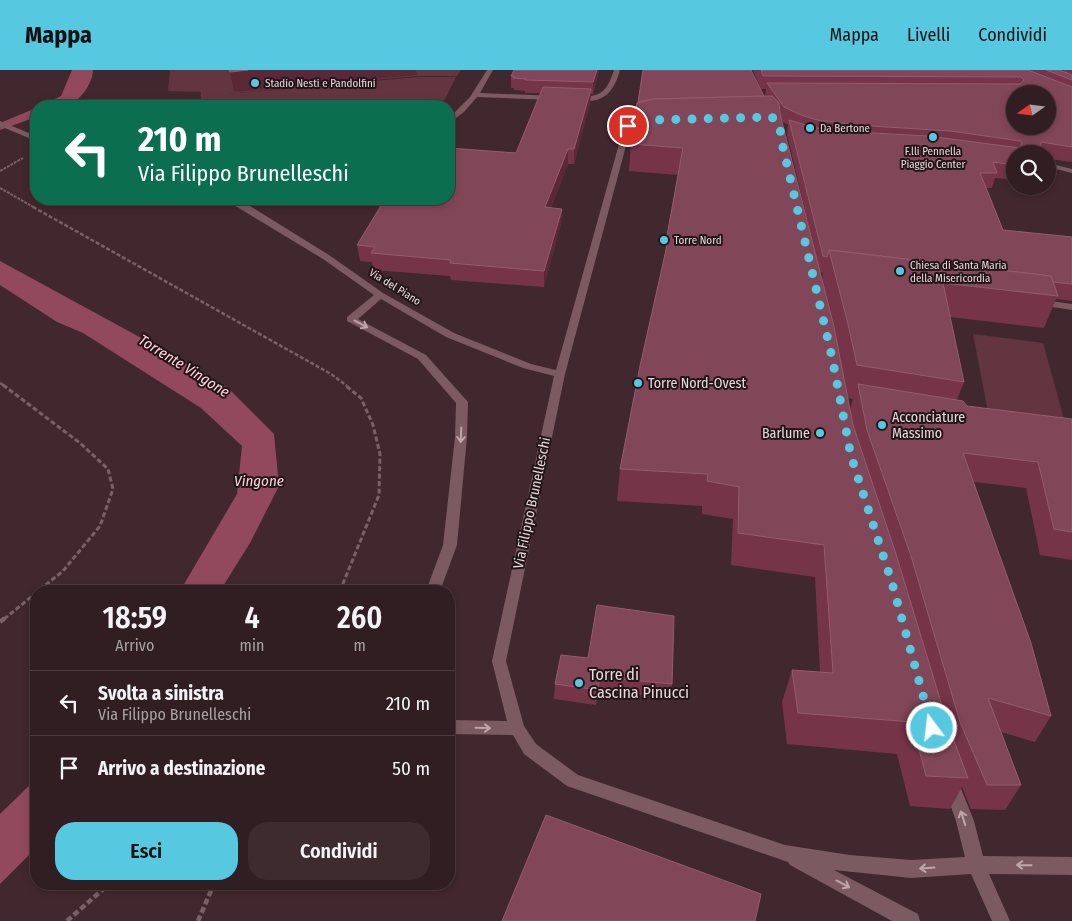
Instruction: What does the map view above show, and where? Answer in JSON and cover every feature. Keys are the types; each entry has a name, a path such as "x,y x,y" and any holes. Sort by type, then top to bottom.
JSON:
{"street":[{"path":"455,117 483,86 490,70"},
{"path":"475,95 591,99 604,96 613,86 617,70"},
{"name":"Via Filippo Brunelleschi","path":"661,120 628,126 560,374 499,661 517,728 530,749 573,781 785,853 850,864 911,869 976,865 1072,866"},
{"path":"0,123 30,136"},
{"path":"1056,167 1072,171"},
{"name":"Via del Piano","path":"242,205 326,257 380,295 450,335 527,366 560,374"},
{"path":"380,295 351,319 422,357 462,402 461,437 450,545 435,585"},
{"path":"1024,300 1072,307"},
{"path":"455,727 517,728"},
{"path":"943,762 965,821 976,865 1001,921"},
{"name":"Via Filippo Brunelleschi","path":"785,853 911,921"}],"path":[{"path":"0,171 26,156"},
{"path":"0,188 30,205"},
{"path":"30,205 331,374 361,398 373,425 380,454 379,494 368,526 343,585"},
{"path":"0,383 80,443 94,456 108,470 113,489 100,526 63,571 46,585"},
{"path":"0,622 30,598"},
{"path":"67,921 103,890"},
{"path":"198,921 211,890"}],"shaded area":[{"path":"170,70 461,70 457,76 418,76 228,94 418,77 456,77 444,100 201,100 201,92 168,91"},
{"path":"973,334 1043,343 1066,426 988,412"}],"water":[{"path":"72,70 93,70 91,81 80,97 76,100 53,100 61,96"},
{"path":"30,110 30,119 0,130 0,123"},
{"name":"Vingone","path":"0,261 228,388 274,434 279,486 250,543 224,585 184,585 237,494 242,446 201,408 83,333 57,322 0,285"},
{"path":"30,785 30,854 0,884 0,814"}],"building":[{"path":"229,70 248,70 230,72"},
{"path":"514,70 597,70 593,82 525,80 513,78 514,76 511,76"},
{"path":"643,70 751,70 764,96 653,99 638,102"},
{"path":"761,70 1028,70 1072,87 1072,147 1041,142 1041,145 1021,145 1022,142 1020,141 951,131 855,125 817,120 784,107 767,83 1020,84 1024,80 1021,77 763,76"},
{"path":"1046,70 1059,70 1072,75 1072,80"},
{"path":"543,87 591,89 574,149 568,149 545,207 562,209 544,271 450,263 451,260 371,253 375,247 357,245 381,205 455,205 455,148 516,153"},
{"path":"772,96 779,103 780,114 834,327 853,425 895,551 947,722 968,778 926,776 912,722 798,713 792,670 833,673 824,545 738,533 739,487 707,481 708,474 620,469 640,366 668,241 666,241 683,148 631,144 637,103 653,99"},
{"path":"789,120 836,131 928,136 1006,146 1006,164 993,162 997,173 980,173 1003,230 1072,237 1072,284 1053,282 1051,276 829,250 827,257 823,256"},
{"path":"829,250 1051,276 1058,296 943,283 964,382 857,365"},
{"path":"858,384 963,401 967,406 1072,419 1072,532 1054,529 1038,462 963,453 1031,643 1051,716 988,698 1021,785 987,785 960,722 911,556 867,430"},
{"path":"597,605 674,616 672,684 600,677 598,690 555,684 561,655 588,658"},
{"path":"546,815 761,894 755,921 502,921"}],"place":[{"name":"Stadio Nesti e Pandolfini","path":"255,83"},
{"name":"Da Bertone","path":"810,128"},
{"name":"F.lli Pennella Piaggio Center","path":"933,137"},
{"name":"Torre Nord","path":"664,240"},
{"name":"Chiesa di Santa Maria della Misericordia","path":"900,271"},
{"name":"Torre Nord-Ovest","path":"638,383"},
{"name":"Acconciature Massimo","path":"882,425"},
{"name":"Barlume","path":"820,433"},
{"name":"Torre di Cascina Pinucci","path":"579,683"}],"route":[{"path":"628,126 651,120 772,117 780,127 781,139 832,357 851,456 892,583 932,728"}],"water label":[{"name":"Torrente Vingone","path":"184,366"}]}
